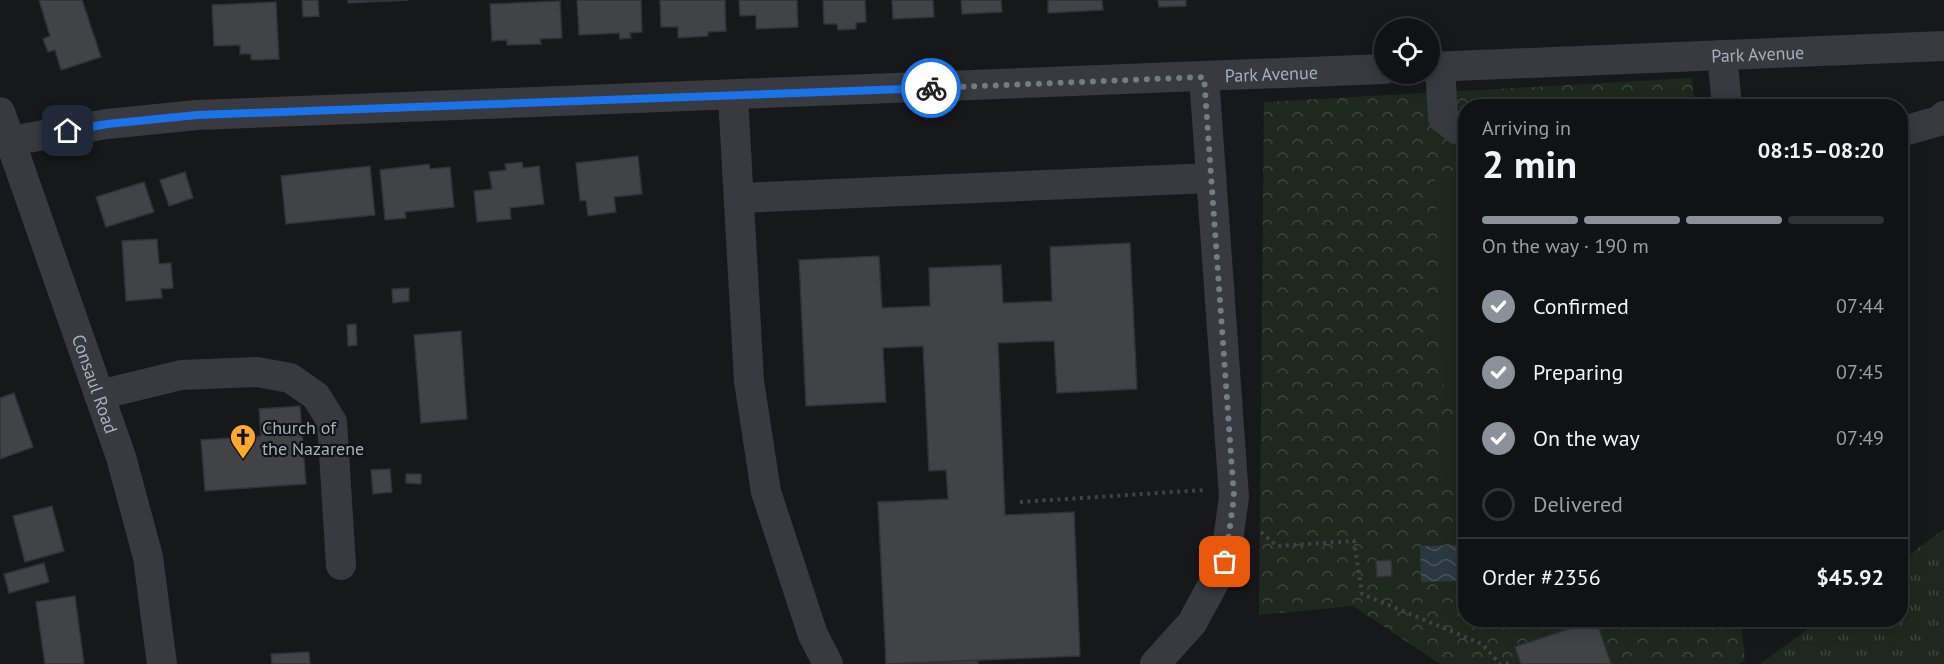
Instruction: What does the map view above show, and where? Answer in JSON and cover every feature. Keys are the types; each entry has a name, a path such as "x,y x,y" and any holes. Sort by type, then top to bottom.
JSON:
{"street":[{"name":"Park Avenue","path":"1440,67 1944,46"},
{"path":"1722,55 1725,99"},
{"name":"Park Avenue","path":"10,141 107,124 197,115 1374,69"},
{"path":"1155,664 1192,623 1225,562 1233,488 1204,77"},
{"path":"1438,84 1443,118 1458,129"},
{"path":"734,96 749,381 766,492 813,635 828,664"},
{"name":"Consaul Road","path":"0,112 121,457 147,557 162,664"},
{"path":"1908,130 1939,121 1944,116"},
{"path":"739,198 1211,178"},
{"path":"99,395 181,375 257,372 290,378 316,396 332,422 342,565"}],"path":[{"path":"1020,502 1233,488"},
{"path":"1254,527 1277,546 1354,541 1362,594 1482,644 1500,664"},
{"path":"1506,664 1513,662"}],"green space":[{"path":"1692,78 1694,99 1458,99 1458,627 1742,627 1745,661 1738,664 1440,664 1353,606 1259,615 1264,102"},
{"path":"1458,177 1458,401 1444,402 1435,179"},
{"path":"1458,416 1458,478 1443,479 1440,417"},
{"path":"1944,529 1944,664 1760,664 1810,627 1908,627 1908,556"}],"water":[{"path":"1458,545 1458,581 1421,582 1420,546"}],"building":[{"path":"39,0 82,0 101,57 61,70 55,50 48,52 43,39 50,36"},
{"path":"302,0 318,0 319,16 303,17"},
{"path":"348,0 409,0 348,3"},
{"path":"577,0 641,0 642,32 630,33 631,38 620,39 619,33 579,35"},
{"path":"660,0 725,0 726,31 708,32 708,36 678,38 678,27 661,27"},
{"path":"739,0 797,0 798,27 756,29 756,15 740,16"},
{"path":"823,0 865,0 866,22 856,23 856,29 838,30 837,24 824,24"},
{"path":"892,0 933,0 934,17 893,19"},
{"path":"961,0 1001,0 1002,12 962,14"},
{"path":"1048,0 1102,0 1103,10 1048,13"},
{"path":"1158,0 1186,0 1186,6 1159,7"},
{"path":"560,1 562,38 540,39 541,44 507,45 507,40 492,41 490,4"},
{"path":"276,2 279,59 251,60 251,54 240,54 240,45 214,46 212,5"},
{"path":"638,156 642,194 614,197 616,212 588,216 586,200 580,201 576,163"},
{"path":"522,162 523,168 539,166 544,204 510,208 511,219 477,222 474,191 492,189 489,172 506,170 505,164"},
{"path":"429,164 430,169 450,167 454,207 405,212 406,218 385,220 380,170"},
{"path":"370,166 375,215 286,224 281,176"},
{"path":"185,172 193,198 169,206 160,180"},
{"path":"144,182 154,212 106,227 96,197"},
{"path":"157,239 159,264 171,263 173,288 161,289 162,298 126,301 122,241"},
{"path":"1130,243 1137,389 1057,393 1054,341 998,343 1005,515 1074,512 1080,656 886,664 878,502 948,499 946,470 929,471 923,346 883,348 886,402 806,406 799,260 879,256 882,308 930,306 929,268 1001,265 1003,303 1052,301 1050,247"},
{"path":"409,288 409,301 393,303 392,289"},
{"path":"356,324 357,345 348,346 347,325"},
{"path":"461,331 467,419 421,423 414,335"},
{"path":"14,393 33,447 0,459 0,398"},
{"path":"300,406 306,484 205,491 201,440 261,436 259,409"},
{"path":"390,469 392,492 373,494 371,470"},
{"path":"406,474 421,474 421,484 406,483"},
{"path":"52,506 64,551 25,562 13,516"},
{"path":"1391,560 1392,576 1377,577 1376,561"},
{"path":"44,563 49,582 9,593 4,574"},
{"path":"75,596 84,664 45,664 36,602"},
{"path":"1575,627 1598,627 1611,664 1521,664 1515,647"},
{"path":"309,652 310,664 272,664 271,654"},
{"path":"978,661 978,664 898,664"}],"way so far":[{"path":"931,88 1204,77 1234,497 1225,562"}],"place":[{"name":"Church of the Nazarene","path":"243,460"}],"route":[{"path":"68,131 107,124 197,115 931,88"}]}
